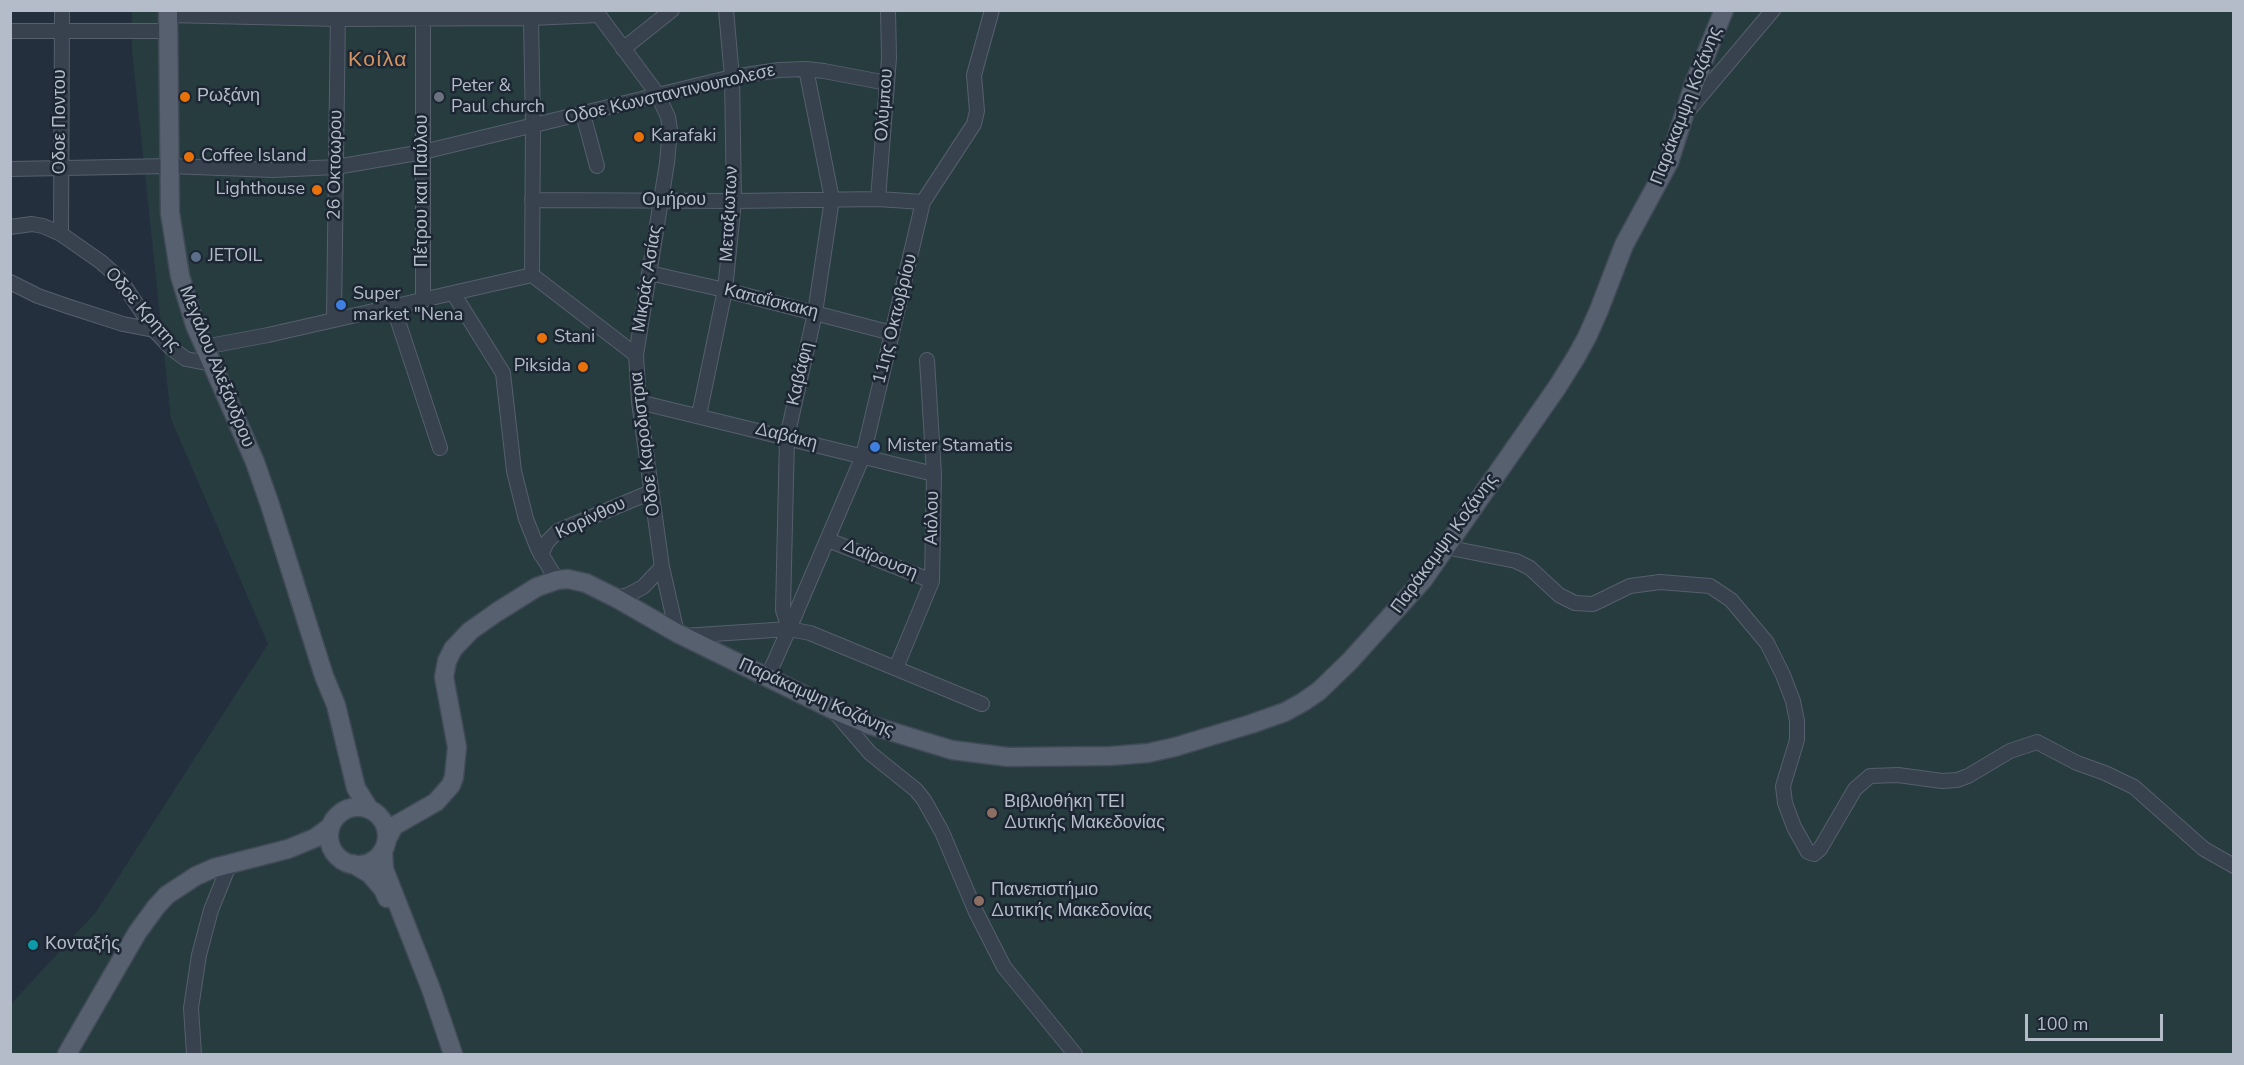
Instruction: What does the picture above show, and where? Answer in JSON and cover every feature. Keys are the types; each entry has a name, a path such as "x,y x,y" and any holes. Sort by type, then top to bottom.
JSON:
{"main road":[{"name":"Παράκαμψη Κοζάνης","path":"385,845 394,826 436,802 447,790 454,777 457,747 444,677 447,661 453,649 470,631 497,612 537,586 557,580 568,579 586,583 680,635 832,709 905,737 952,750 1008,757 1111,756 1175,747 1277,715 1304,702 1320,691 1386,624 1423,580 1558,386 1587,337 1624,245 1669,162 1694,84 1724,10"},
{"name":"Μεγάλου Αλεξάνδρου","path":"168,19 170,213 174,247 186,299 204,347 255,462 293,573 324,676"},
{"path":"324,676 336,705 356,788 385,826 384,869 419,957 453,1054"},
{"path":"324,676 346,776 346,795 334,820 329,842 336,855"},
{"path":"67,1054 137,933 156,907 179,886 196,876 230,863 288,849 315,838 334,820 353,807 409,816"},
{"path":"353,864 370,862 385,845"},
{"path":"288,849 322,848 370,874 383,889 444,1054"}],"street":[{"name":"Oδοε Ποντου","path":"60,234 62,10"},
{"path":"623,49 672,10"},
{"name":"Μεταξιωτων","path":"699,415 725,290 734,201 732,77 726,10"},
{"name":"Ολύμπου","path":"878,199 887,83 888,10"},
{"name":"11ης Οκτωβρίου","path":"789,628 863,456 924,202 974,124 977,111 974,75 992,10"},
{"path":"1686,114 1773,10"},
{"path":"10,31 62,30 168,19 423,14 531,18 597,13"},
{"name":"Μικράς Ασίας","path":"597,13 658,95 668,117 670,130 636,355"},
{"name":"Πέτρου και Παύλου","path":"423,14 423,300"},
{"name":"26 Οκτοωρου","path":"334,319 338,15"},
{"path":"204,347 268,335 532,274 531,18"},
{"name":"Oδοε Κωνσταντινουπολεσε","path":"10,170 170,166 273,170 336,167 423,152 732,77 779,70 806,69 887,83"},
{"name":"Καβάφη","path":"789,628 783,610 787,437 815,313 832,200 806,69"},
{"path":"583,114 597,166"},
{"name":"Ομήρου","path":"532,200 878,199 924,202"},
{"name":"Oδοε Κρητης","path":"10,227 32,224 44,226 60,234 101,262 119,278 154,330 171,348 186,359 212,364"},
{"name":"Καπαΐσκακη","path":"649,273 892,333"},
{"name":"Oδοε Καροδιστρια","path":"532,274 636,355 639,402 662,567 680,635"},
{"path":"10,282 38,296 70,307 123,324 154,330"},
{"path":"453,293 503,373 514,471 526,519 541,555 557,580"},
{"path":"393,306 440,448"},
{"name":"Αιόλου","path":"897,668 932,581 934,474 927,360"},
{"name":"Δαβάκη","path":"639,402 934,474"},
{"name":"Κορίνθου","path":"541,555 547,542 558,531 651,492"},
{"name":"Δαϊρουση","path":"828,540 932,581"},
{"path":"1445,547 1516,561 1530,568 1559,595 1575,603 1593,604 1630,586 1660,582 1710,586 1731,600 1767,643 1793,700 1797,721 1796,750 1784,780 1783,794 1794,827 1808,852 1814,854 1820,849 1855,789 1862,780 1870,776 1898,775 1942,781 1957,780 2010,751 2037,742 2077,763 2134,787 2204,849 2234,866"},
{"path":"616,598 628,595 643,586 662,567"},
{"path":"680,635 789,628 810,633 982,704"},
{"path":"767,678 789,628"},
{"path":"832,709 870,753 916,790 924,800 942,832 975,910 1004,968 1075,1054"},
{"path":"194,1054 191,1008 199,955 211,910 230,863"}],"green space":[{"path":"132,11 2233,11 2233,1054 11,1054 10,1005 96,912 268,644 171,419 132,51"}],"place":[{"name":"Ρωξάνη","path":"185,97"},
{"name":"Peter & Paul church","path":"439,97"},
{"name":"Karafaki","path":"639,137"},
{"name":"Coffee Island","path":"189,157"},
{"name":"Lighthouse","path":"317,190"},
{"name":"JETOIL","path":"196,257"},
{"name":"Super market \"Nena","path":"341,305"},
{"name":"Stani","path":"542,338"},
{"name":"Piksida","path":"583,367"},
{"name":"Mister Stamatis","path":"875,447"},
{"name":"Βιβλιοθήκη ΤΕΙ Δυτικής Μακεδονίας","path":"992,813"},
{"name":"Πανεπιστήμιο Δυτικής Μακεδονίας","path":"979,901"},
{"name":"Κονταξής","path":"33,945"}],"district":[{"name":"Κοίλα","path":"378,61"}]}
